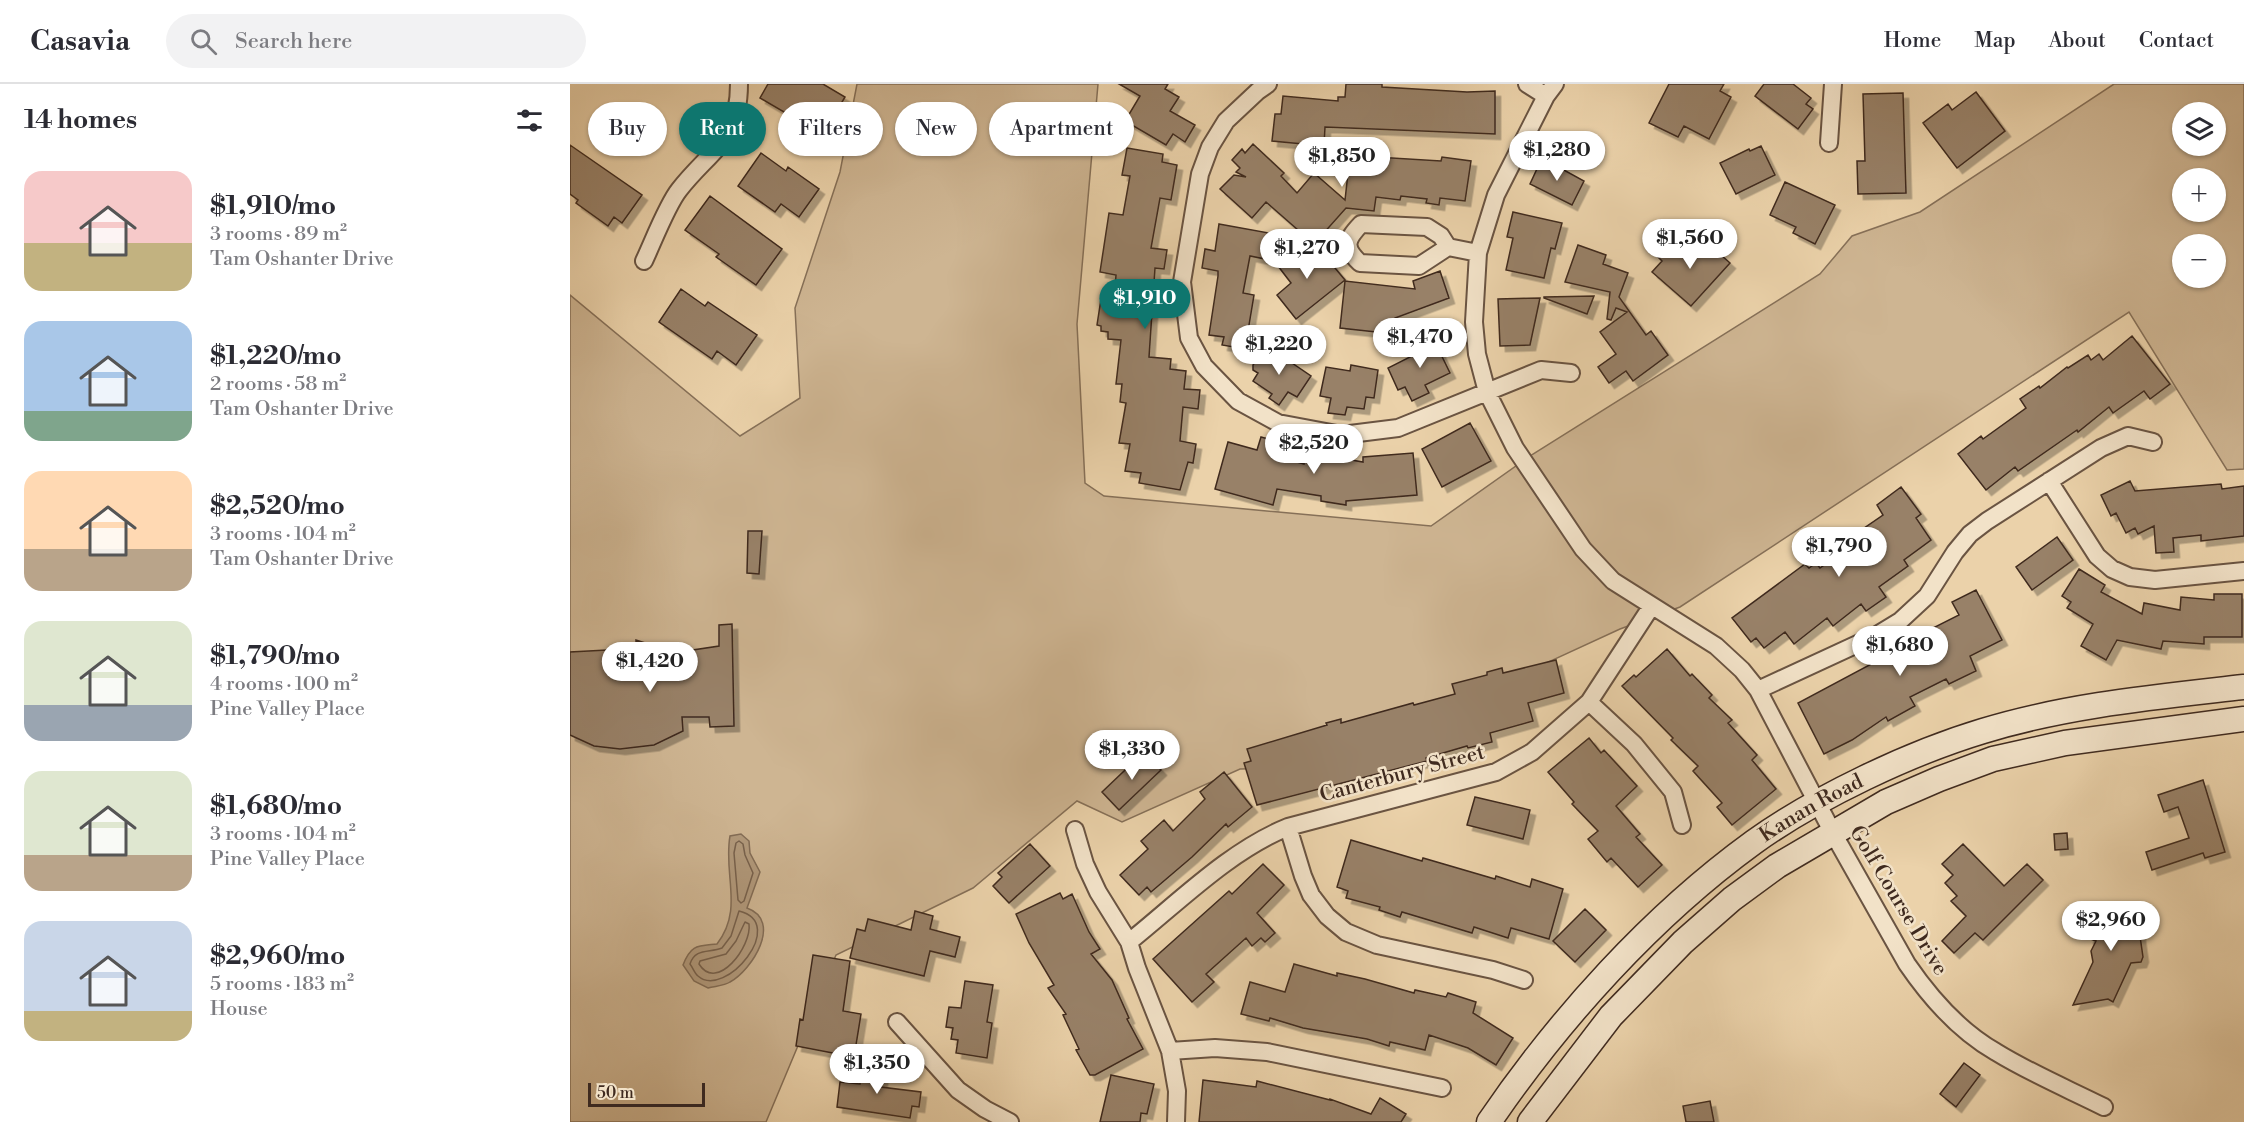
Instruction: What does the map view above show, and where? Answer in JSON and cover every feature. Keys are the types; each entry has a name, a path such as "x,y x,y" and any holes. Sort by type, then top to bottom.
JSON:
{"main road":[{"name":"Kanan Road","path":"1489,1122 1509,1093 1587,997 1655,924 1756,841 1818,803 1870,776 1983,731 2057,712 2244,687"},
{"name":"Kanan Road","path":"1530,1122 1611,1016 1683,942 1731,899 1777,866 1886,802 1993,759 2065,743 2244,719"}],"street":[{"path":"644,261 678,191 717,151 729,132 736,113 739,84"},
{"path":"1268,84 1226,121 1210,147 1200,174 1182,282 1189,338 1204,366 1238,401 1278,423 1342,435 1398,428 1541,370 1571,373"},
{"path":"1527,84 1550,90"},
{"path":"1829,143 1833,84"},
{"name":"Golf Course Drive","path":"1550,90 1496,195 1479,253 1474,322 1477,354 1487,392 1515,448 1583,549 1613,581 1716,646 1742,670 1758,690 1833,833 1907,964 1921,985 1943,1010 1971,1035 1995,1052 2104,1107"},
{"path":"1448,247 1441,236 1426,227 1361,224 1351,234 1347,246 1351,255 1360,263 1419,266 1448,247 1479,253"},
{"path":"1758,690 1877,635 1900,621 1927,596 1955,552 1970,534 2101,448 2128,436 2153,442"},
{"path":"2049,481 2097,556 2112,569 2130,577 2155,580 2244,571"},
{"name":"Canterbury Street","path":"1129,942 1240,852 1264,837 1288,827 1496,772 1532,752 1589,702 1651,607"},
{"path":"1589,702 1634,744 1672,792 1682,825"},
{"path":"1288,827 1311,895 1327,916 1346,932 1377,945 1493,970 1524,980"},
{"path":"1075,830 1085,864 1098,892 1129,942 1170,1051 1177,1091 1176,1122"},
{"path":"897,1022 958,1090 985,1109 1010,1122"},
{"path":"1170,1051 1215,1048 1267,1052 1442,1088"}],"shaded area":[{"path":"857,84 1098,84 1096,102 989,102 989,156 1092,156 1077,324 1085,483 1104,496 1431,526 1533,454 1820,274 1852,236 1920,212 2114,84 2244,84 2244,469 2227,470 2129,312 1680,607 1620,629 1518,676 1354,766 1240,769 1122,822 1077,801 973,888 836,955 766,1122 570,1122 570,295 740,436 800,398 795,308 840,172 843,156 883,156 883,102 854,102"}],"water":[{"path":"741,834 749,841 750,853 760,872 747,908 758,914 763,923 763,934 755,957 739,976 728,983 708,988 694,981 683,965 692,950 700,946 717,944 725,931 731,905 730,836"}],"building":[{"path":"768,84 823,84 845,97 842,102 778,102 778,109 760,98"},
{"path":"1119,84 1168,84 1165,89 1179,97 1170,111 1195,125 1185,142 1173,134 1166,145 1134,126 1134,106 1140,96"},
{"path":"1346,84 1382,84 1382,87 1467,92 1495,91 1495,134 1325,127 1324,146 1272,141 1275,114 1281,114 1283,96 1338,101 1338,97 1345,97"},
{"path":"1669,84 1724,84 1720,91 1731,97 1709,139 1684,126 1678,137 1649,123"},
{"path":"1764,84 1793,84 1811,98 1806,104 1813,109 1798,129 1755,96"},
{"path":"1976,92 2005,131 1957,168 1923,123 1948,104 1952,110"},
{"path":"1903,93 1906,193 1858,194 1857,161 1865,161 1863,94"},
{"path":"1253,144 1284,173 1281,176 1297,193 1314,173 1345,200 1349,164 1375,166 1376,157 1441,161 1442,157 1471,161 1465,201 1440,198 1439,205 1426,203 1427,199 1401,196 1400,200 1376,197 1374,211 1346,208 1314,244 1266,202 1252,218 1220,189 1234,175 1246,177 1236,172 1240,168 1232,160 1242,149 1245,153"},
{"path":"570,145 642,195 622,223 614,217 608,226 576,203 578,200 570,194"},
{"path":"1761,146 1775,175 1736,194 1720,163 1749,149 1750,151"},
{"path":"1134,149 1163,154 1162,162 1177,165 1171,200 1160,198 1151,248 1167,250 1164,269 1155,268 1149,357 1171,359 1170,369 1186,371 1184,389 1200,390 1198,409 1183,407 1180,441 1196,444 1193,463 1188,462 1180,490 1139,483 1141,473 1125,471 1130,444 1119,443 1126,403 1120,402 1122,384 1116,384 1121,340 1108,339 1108,332 1101,331 1101,326 1097,325 1101,299 1114,300 1116,275 1100,272 1109,213 1123,215 1130,176 1122,175 1126,156 1134,156"},
{"path":"759,156 765,156 786,171 788,167 819,189 799,217 781,204 775,212 738,186"},
{"path":"1542,158 1584,181 1572,205 1530,184"},
{"path":"1785,182 1835,205 1815,244 1793,233 1796,227 1770,215"},
{"path":"710,196 782,249 756,285 716,257 719,254 685,230"},
{"path":"1513,212 1562,223 1555,249 1551,248 1544,278 1506,270 1513,238 1507,237"},
{"path":"1219,224 1269,233 1265,259 1250,256 1243,293 1254,295 1245,349 1222,345 1224,337 1209,335 1218,271 1202,268 1205,249 1215,251"},
{"path":"1703,239 1730,263 1691,306 1652,272 1662,261 1657,256 1670,242 1686,256"},
{"path":"1309,241 1345,280 1296,319 1277,295 1291,283 1278,266"},
{"path":"1578,245 1606,255 1603,264 1628,273 1619,297 1646,335 1651,331 1668,355 1633,381 1626,371 1609,383 1598,367 1616,354 1600,332 1627,312 1616,308 1611,320 1607,319 1610,292 1565,282"},
{"path":"1440,271 1449,298 1395,318 1394,334 1340,328 1345,281 1415,289 1413,281"},
{"path":"681,289 705,306 708,302 757,335 736,365 717,351 712,359 659,322"},
{"path":"1594,296 1587,314 1544,298 1544,297"},
{"path":"1540,298 1530,345 1500,346 1498,299"},
{"path":"1432,336 1450,373 1425,385 1429,393 1412,401 1405,387 1398,390 1388,368 1412,356 1407,348"},
{"path":"2132,336 2170,384 2150,399 2144,391 2113,413 2109,407 2078,432 2077,430 2018,471 2015,467 1986,490 1958,454 1981,436 1983,439 2026,408 2020,399 2039,386 2040,388 2067,367 2088,355 2091,360 2099,354 2103,360"},
{"path":"1267,346 1311,376 1297,397 1288,392 1279,405 1269,398 1272,394 1253,381 1258,373 1253,370 1253,365"},
{"path":"1351,365 1378,370 1374,398 1366,397 1364,409 1347,407 1345,415 1328,413 1331,398 1320,396 1326,367 1350,371"},
{"path":"1470,423 1491,461 1442,487 1422,449"},
{"path":"1261,437 1279,442 1275,456 1304,464 1306,447 1324,450 1323,455 1363,462 1363,457 1413,453 1417,495 1346,501 1346,505 1321,501 1321,496 1277,489 1273,505 1215,489 1228,442 1257,450"},
{"path":"2130,481 2135,491 2221,484 2222,489 2244,486 2244,536 2201,541 2201,535 2173,538 2174,552 2156,553 2154,526 2138,534 2135,528 2126,533 2116,513 2111,516 2101,495"},
{"path":"1901,487 1921,514 1916,518 1931,540 1904,560 1908,566 1879,587 1886,597 1866,611 1861,604 1833,626 1827,618 1794,644 1785,632 1764,648 1756,638 1751,642 1732,618 1805,564 1809,568 1816,563 1820,568 1838,555 1841,559 1864,542 1857,533 1883,515 1877,505"},
{"path":"748,531 762,531 759,574 747,573"},
{"path":"2057,537 2073,560 2032,590 2016,567"},
{"path":"2079,569 2105,585 2101,592 2142,614 2144,603 2180,610 2181,597 2214,600 2214,594 2242,594 2242,637 2204,637 2204,644 2163,641 2161,649 2117,640 2106,660 2081,646 2093,624 2067,608 2071,602 2062,596"},
{"path":"1976,590 2002,640 1970,656 1976,671 1949,684 1946,679 1910,697 1915,706 1888,721 1886,717 1852,740 1824,754 1798,703 1888,655 1890,660 1929,641 1925,632 1959,615 1952,602"},
{"path":"732,624 734,726 710,727 709,717 682,717 683,731 654,745 620,749 594,746 570,735 570,652 607,650 610,660 622,656 636,657 636,640 661,648 659,655 719,646 719,625"},
{"path":"1667,649 1690,676 1692,674 1712,695 1709,698 1732,720 1728,723 1757,755 1752,760 1776,789 1732,825 1717,807 1722,803 1693,771 1698,766 1622,686 1634,675 1636,677"},
{"path":"1556,660 1564,693 1528,703 1533,721 1490,733 1492,742 1468,748 1467,746 1426,758 1427,761 1257,805 1244,763 1251,761 1247,749 1341,719 1341,723 1455,694 1452,684 1487,675 1487,672 1502,668 1503,673"},
{"path":"1589,738 1601,753 1604,750 1637,786 1616,806 1640,834 1636,837 1662,865 1638,887 1611,858 1607,862 1588,839 1598,831 1572,804 1574,802 1548,772"},
{"path":"1144,752 1161,770 1119,810 1102,792"},
{"path":"1224,772 1252,807 1228,827 1226,824 1151,892 1147,887 1139,895 1120,875 1148,849 1141,841 1164,820 1173,831 1205,799 1200,792"},
{"path":"2203,780 2225,852 2205,858 2203,853 2152,870 2146,852 2189,838 2178,807 2164,812 2158,795"},
{"path":"1475,797 1530,810 1523,839 1467,825"},
{"path":"2067,833 2068,849 2055,850 2054,834"},
{"path":"1351,840 1495,879 1496,876 1530,887 1532,879 1563,889 1549,939 1511,928 1508,938 1474,927 1472,933 1402,912 1400,917 1379,910 1380,907 1346,898 1348,891 1337,887"},
{"path":"1030,844 1050,866 1009,903 993,886 1002,877 998,873"},
{"path":"1963,844 2004,886 2027,864 2043,880 1983,940 1975,933 1954,953 1942,941 1966,916 1951,901 1957,896 1945,883 1953,875 1942,864"},
{"path":"1263,864 1284,885 1257,913 1275,933 1265,942 1261,938 1252,946 1246,938 1206,974 1214,982 1192,1002 1153,959 1229,891 1232,894"},
{"path":"1060,893 1063,899 1072,894 1089,932 1100,949 1091,954 1112,980 1129,1018 1127,1019 1143,1049 1095,1075 1090,1075 1076,1050 1079,1049 1063,1015 1066,1014 1048,988 1054,985 1029,943 1016,914"},
{"path":"2113,902 2127,909 2139,906 2141,915 2138,922 2143,957 2141,962 2131,963 2113,1002 2108,999 2073,1005 2093,962 2091,951 2096,941 2088,938 2092,927 2085,924 2092,910 2106,916"},
{"path":"1585,909 1606,930 1575,962 1553,941"},
{"path":"915,911 933,916 930,929 960,937 955,957 930,951 924,976 850,958 857,929 865,931 868,919 911,930"},
{"path":"813,955 850,961 843,1011 861,1014 854,1057 796,1046 800,1019 803,1020"},
{"path":"1294,964 1337,976 1337,973 1365,979 1414,993 1415,990 1446,997 1448,993 1476,1002 1473,1013 1513,1038 1496,1065 1468,1048 1429,1035 1425,1050 1390,1042 1389,1046 1367,1039 1303,1028 1270,1018 1269,1021 1241,1014 1250,982 1285,992"},
{"path":"965,981 993,985 987,1022 992,1023 987,1058 956,1053 958,1040 951,1039 953,1028 946,1027 949,1007 961,1008"},
{"path":"863,1062 884,1065 881,1087 921,1092 919,1107 912,1106 910,1118 837,1107 840,1082 860,1084"},
{"path":"1964,1063 1980,1075 1956,1107 1940,1094"},
{"path":"1111,1075 1154,1084 1147,1114 1141,1113 1140,1122 1100,1122"},
{"path":"1203,1080 1256,1087 1257,1081 1330,1099 1371,1114 1380,1098 1406,1114 1401,1122 1199,1122"},
{"path":"1710,1101 1714,1122 1686,1122 1683,1106"}]}
